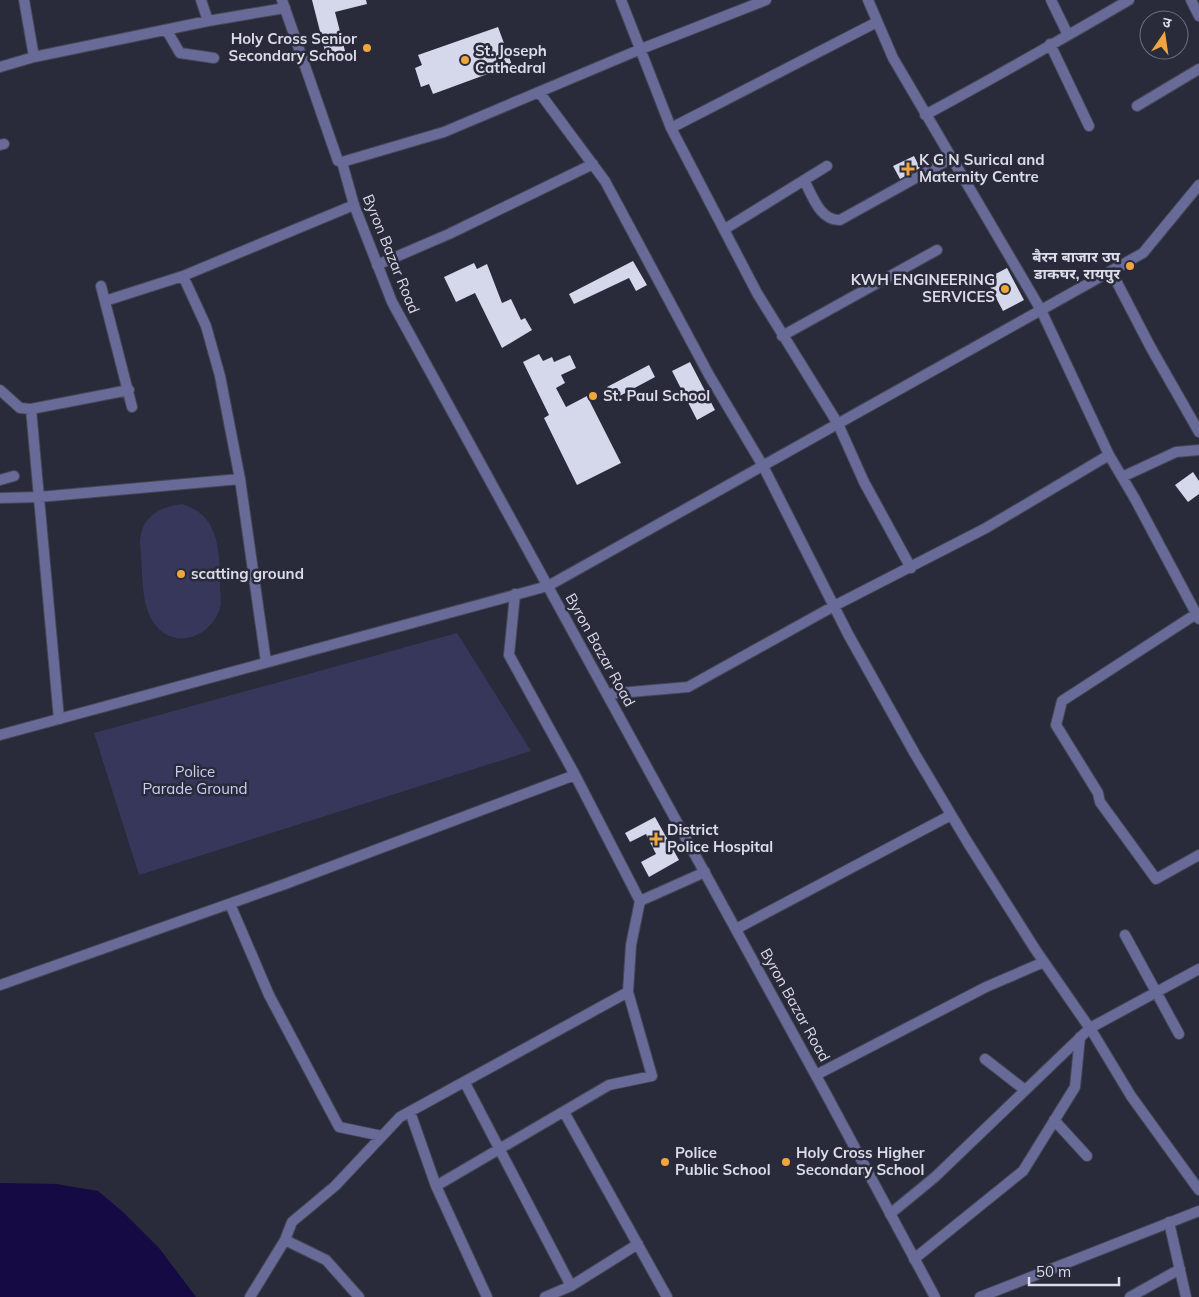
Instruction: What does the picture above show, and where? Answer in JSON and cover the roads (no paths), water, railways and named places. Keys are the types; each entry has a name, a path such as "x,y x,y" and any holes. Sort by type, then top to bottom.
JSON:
{"street":[{"path":"24,0 34,57"},
{"path":"201,0 208,21"},
{"path":"621,0 671,128 757,293 838,424 868,490 911,568"},
{"path":"342,162 444,132 641,49 766,0"},
{"path":"868,0 893,58 950,159 1041,310 1109,455 1198,616 1062,701 1056,725 1098,793 1100,802 1156,879 1199,855"},
{"path":"1051,0 1068,35"},
{"path":"925,115 1129,0"},
{"path":"1191,0 1199,16"},
{"path":"0,67 34,57 168,31 284,4"},
{"name":"Byron Bazar Road","path":"284,4 338,162 342,162 354,205 392,302 816,1075 935,1297"},
{"path":"671,128 877,22"},
{"path":"168,31 180,53 214,58"},
{"path":"1050,44 1089,126"},
{"path":"1137,106 1199,68"},
{"path":"539,92 605,181 709,375 764,466 834,606 905,737 951,815 1044,962 1090,1028 1132,1096 1199,1190"},
{"path":"804,180 826,217 840,220 950,159"},
{"path":"377,265 449,234 593,164"},
{"path":"725,229 828,166"},
{"path":"0,735 548,586 1143,253 1199,185"},
{"path":"105,301 183,276 354,205"},
{"path":"782,336 937,250"},
{"path":"1111,271 1151,348 1199,432"},
{"path":"183,276 206,326 220,376 240,480 266,662"},
{"path":"101,286 132,407"},
{"path":"0,390 20,408 31,409 129,390"},
{"path":"31,409 59,719"},
{"path":"1122,477 1176,452 1199,450"},
{"path":"607,694 688,687 834,606 986,528 1109,455"},
{"path":"0,480 14,476"},
{"path":"0,498 39,497 240,480"},
{"path":"436,1186 609,1085 652,1076 628,992 631,945 640,901 575,775 509,655 515,594"},
{"path":"0,984 230,904 575,775"},
{"path":"736,929 951,815"},
{"path":"640,901 705,872"},
{"path":"230,904 269,995 339,1127 382,1136"},
{"path":"1126,935 1179,1034"},
{"path":"816,1075 986,987 1044,962"},
{"path":"890,1214 934,1177 1090,1028 1199,969"},
{"path":"250,1297 285,1240 292,1222 335,1186 400,1118 628,992"},
{"path":"914,1259 1023,1170 1075,1087 1080,1036"},
{"path":"985,1059 1025,1090"},
{"path":"465,1083 571,1286"},
{"path":"410,1112 436,1186 487,1297"},
{"path":"564,1112 666,1297"},
{"path":"1054,1120 1087,1156"},
{"path":"980,1297 1199,1211"},
{"path":"1169,1222 1186,1297"},
{"path":"285,1240 326,1260 359,1297"},
{"path":"545,1297 571,1286 638,1244"},
{"path":"1130,1297 1180,1270"}],"place":[{"name":"Holy Cross Senior Secondary School","path":"367,48"},
{"name":"St. Joseph Cathedral","path":"465,60"},
{"name":"K G N Surical and Maternity Centre","path":"908,169"},
{"name":"बैरन बाजार उप डाकघर, रायपुर","path":"1130,266"},
{"name":"KWH ENGINEERING SERVICES","path":"1005,289"},
{"name":"St. Paul School","path":"593,396"},
{"name":"scatting ground","path":"181,574"},
{"name":"District Police Hospital","path":"656,839"},
{"name":"Police Public School","path":"665,1162"},
{"name":"Holy Cross Higher Secondary School","path":"786,1162"}],"park label":[{"name":"Police Parade Ground","path":"195,780"}]}
